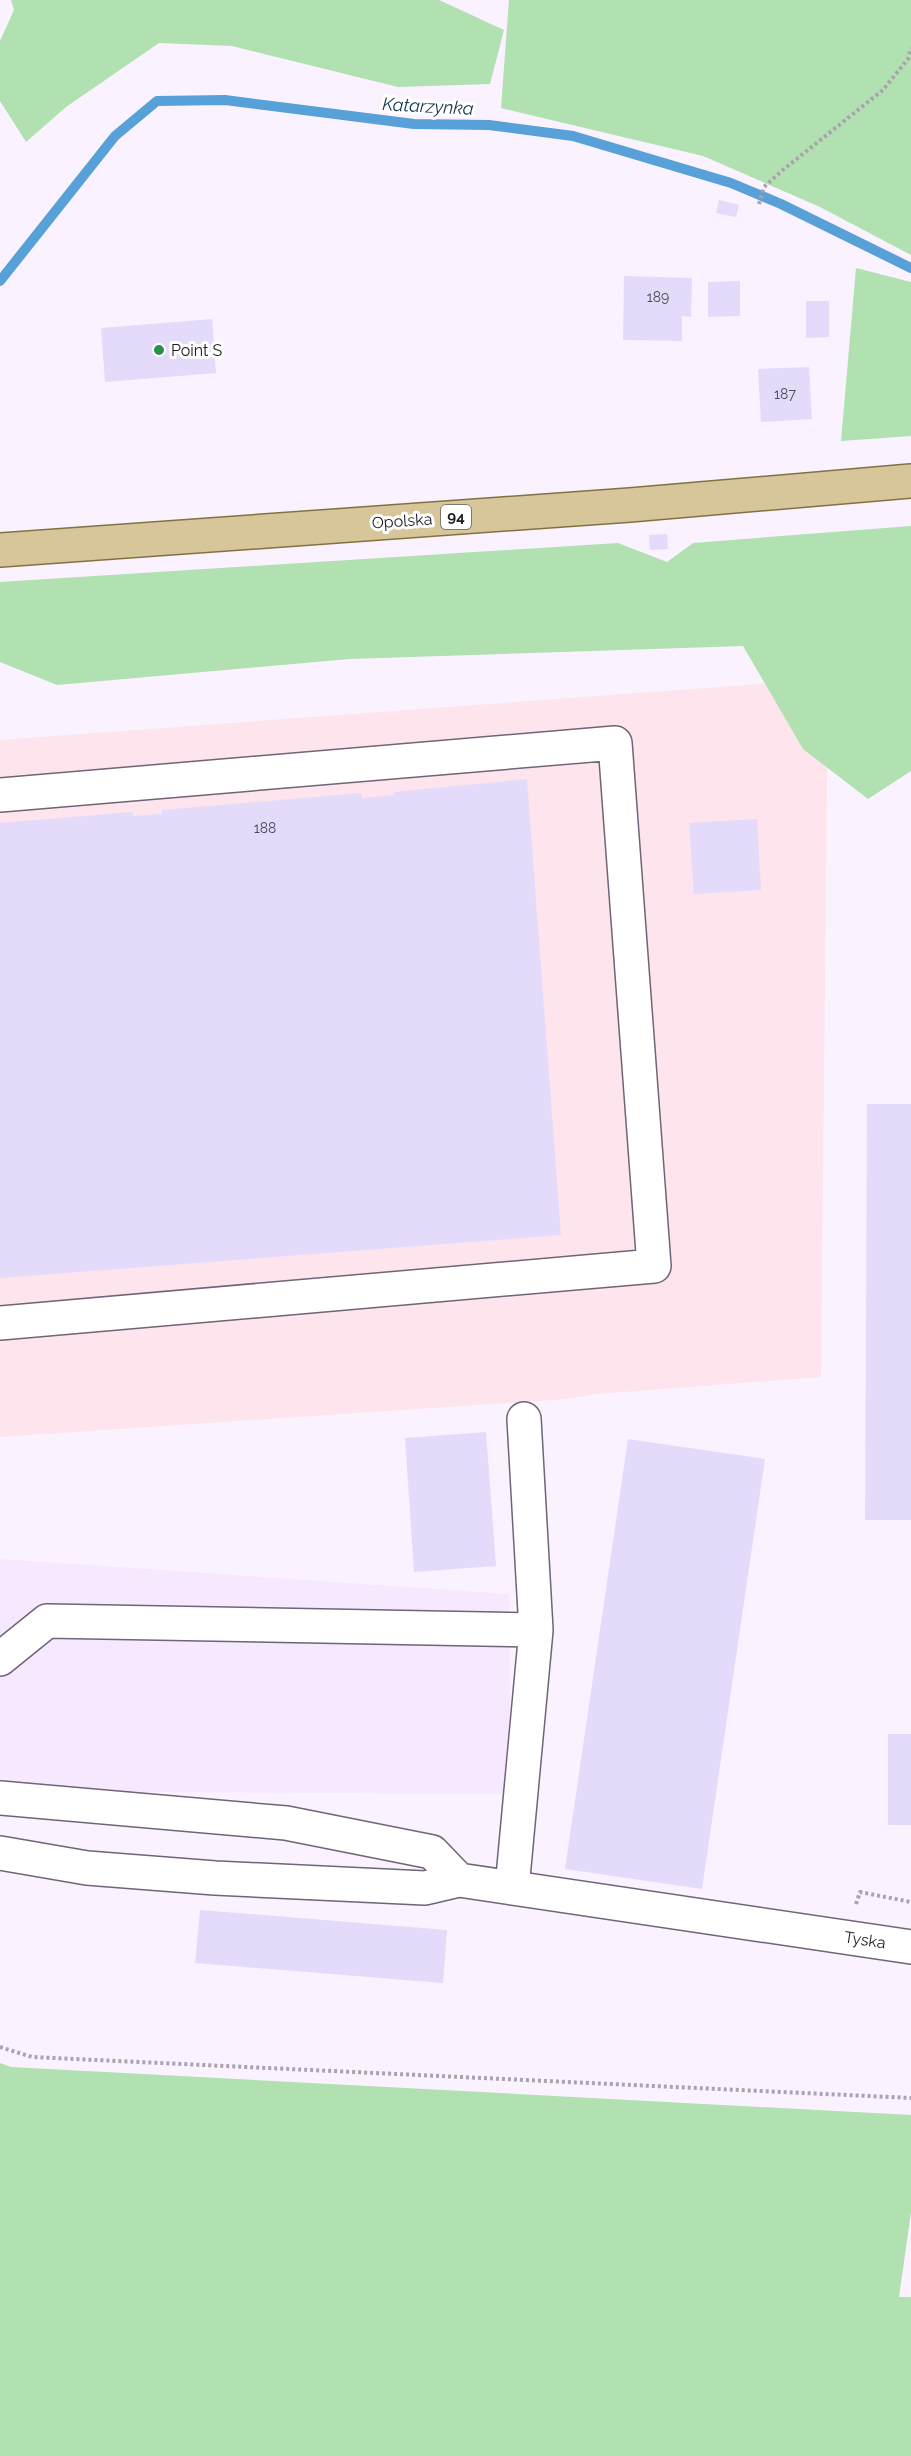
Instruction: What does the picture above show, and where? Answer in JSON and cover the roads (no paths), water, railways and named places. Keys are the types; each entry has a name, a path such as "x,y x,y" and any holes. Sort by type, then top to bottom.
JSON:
{"main road":[{"name":"Opolska","path":"0,550 630,505 911,482"}],"street":[{"path":"0,795 615,743 654,1266 0,1323"},
{"path":"512,1888 536,1630 524,1419"},
{"path":"0,1659 46,1621 536,1630"},
{"path":"0,1798 286,1823 432,1852 459,1880"},
{"path":"0,1853 87,1868 215,1878 425,1888 459,1880"},
{"name":"Tyska","path":"459,1880 911,1947"}],"waterway":[{"name":"Katarzynka","path":"0,281 115,136 157,101 225,100 414,124 489,125 573,136 731,183 781,204 911,268"}],"place":[{"name":"Point S","path":"159,350"}]}
